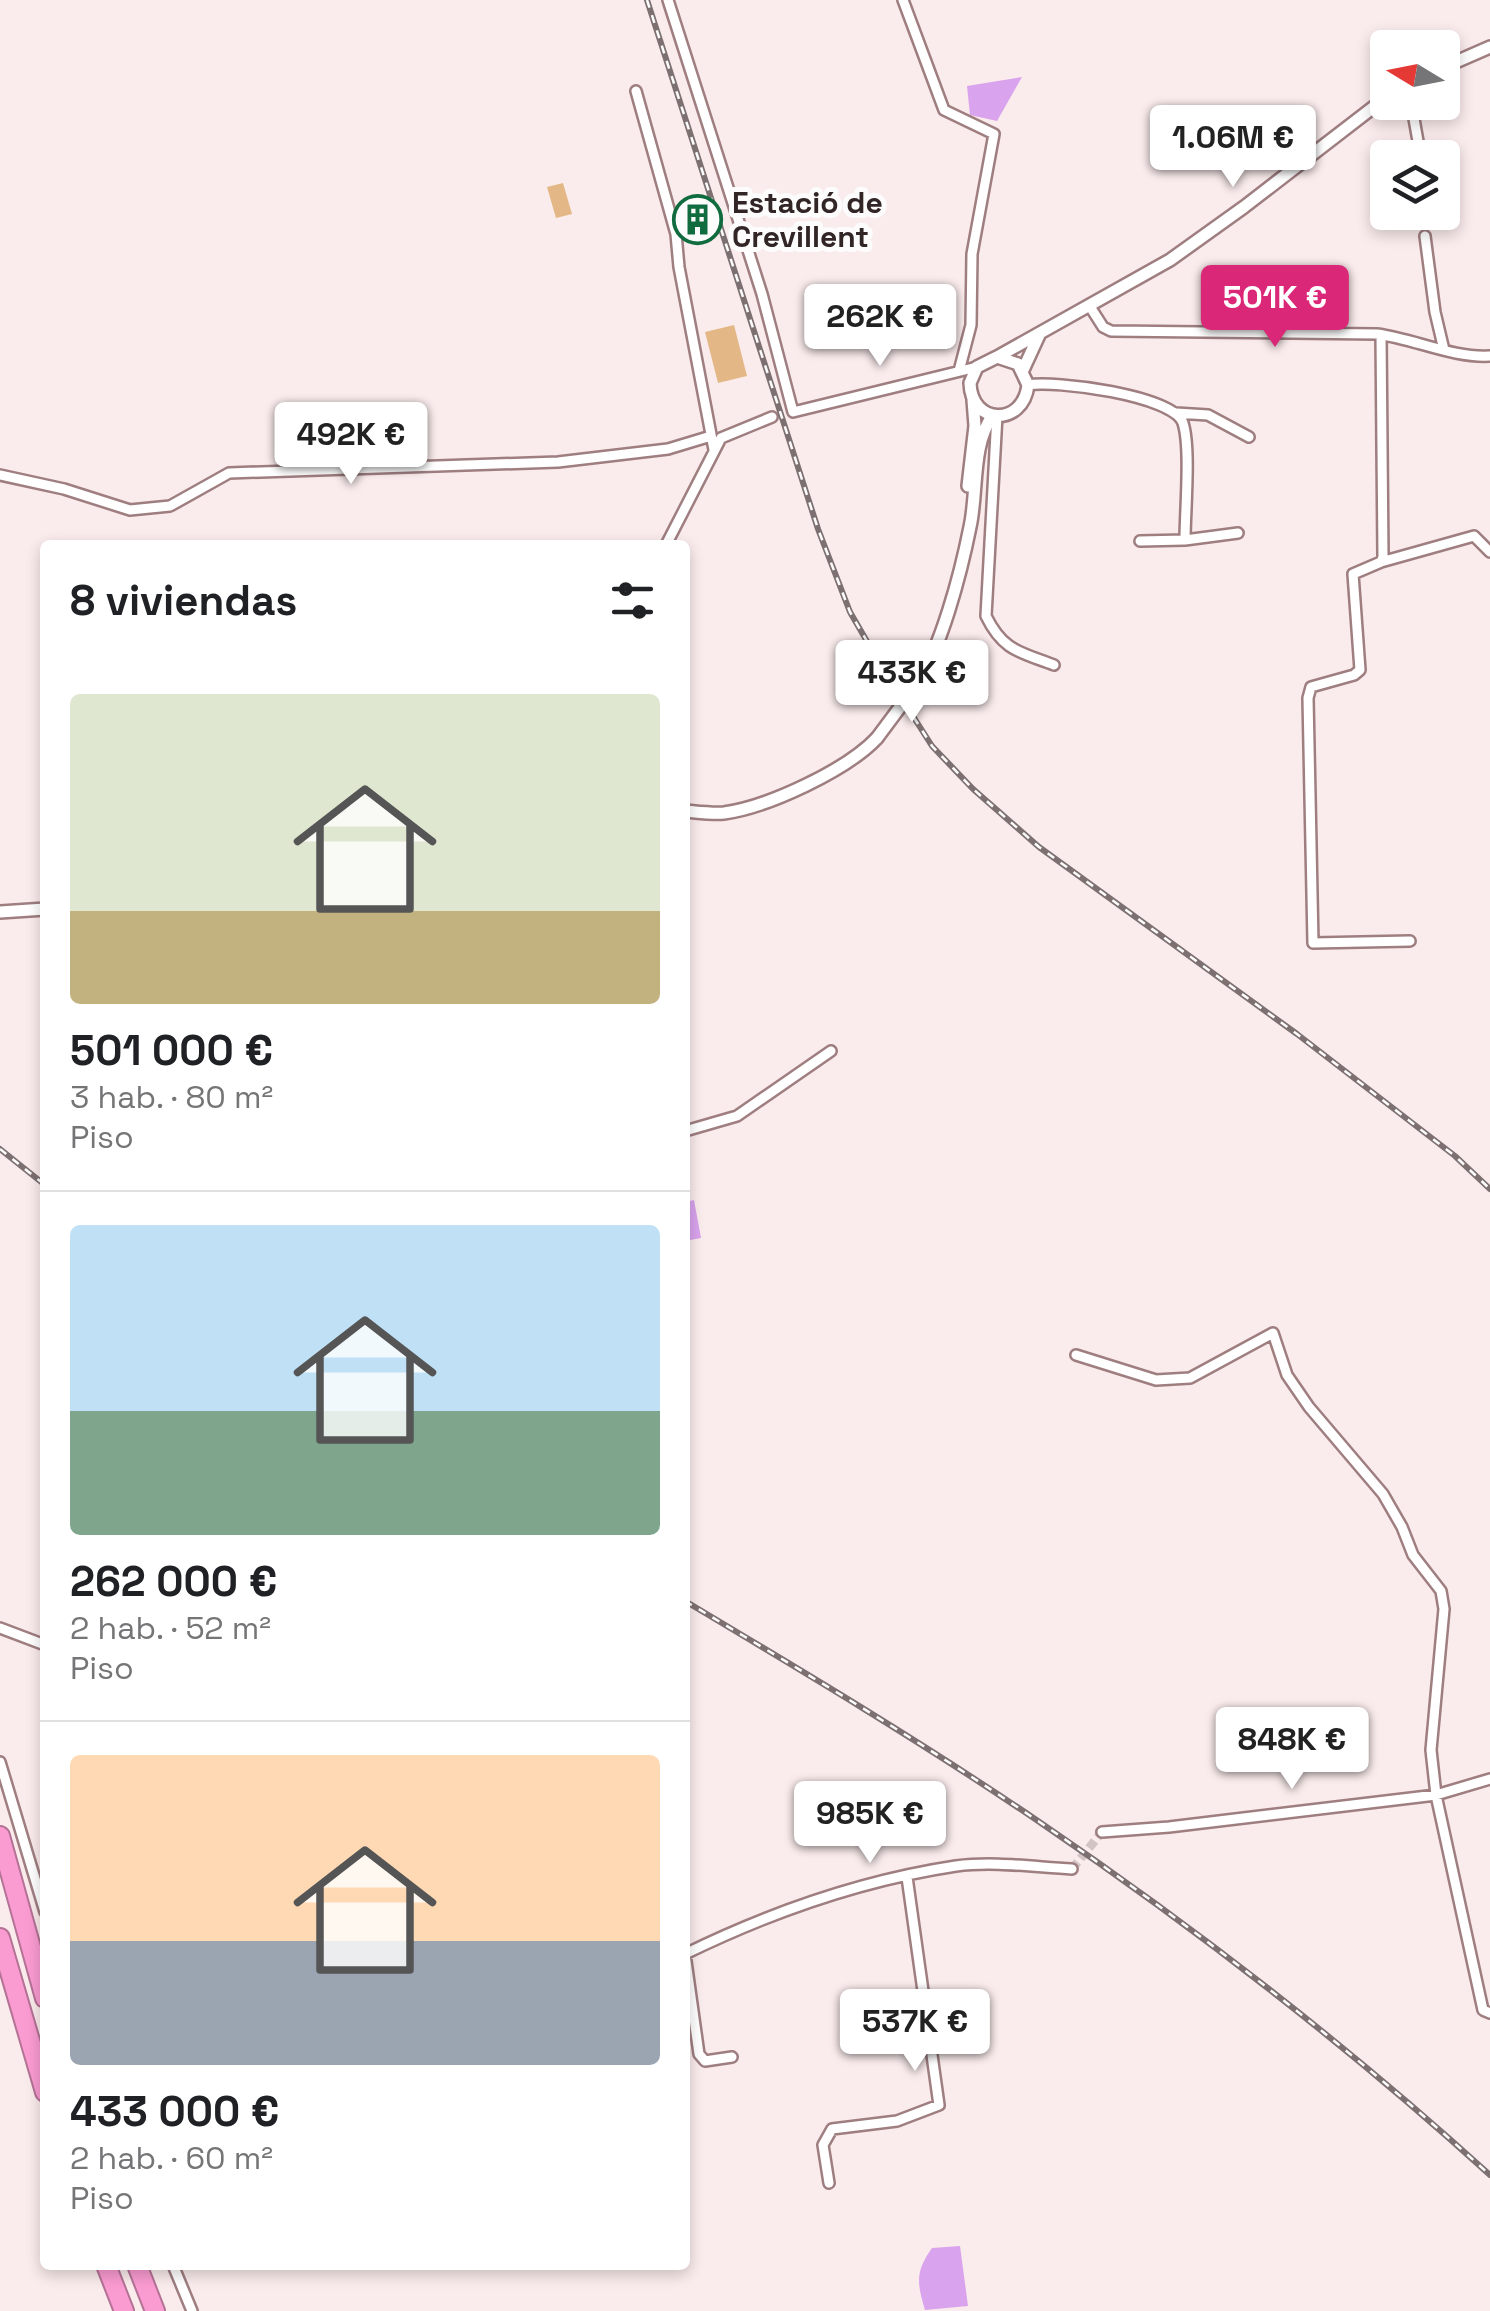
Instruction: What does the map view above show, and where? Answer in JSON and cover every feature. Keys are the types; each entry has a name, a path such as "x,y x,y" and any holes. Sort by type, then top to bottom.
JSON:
{"highway":[{"path":"0,1836 40,1980"},
{"path":"0,1938 40,2075"},
{"path":"108,2270 124,2311"},
{"path":"139,2270 156,2311"}],"street":[{"path":"668,0 762,294 793,412 977,368 1170,260 1370,110"},
{"path":"904,0 944,110 994,134 972,254 971,325 959,371"},
{"path":"1460,60 1490,48"},
{"path":"636,91 676,234 714,450"},
{"path":"1425,236 1444,350"},
{"path":"1089,305 1111,331 1381,334 1444,350 1490,356"},
{"path":"1023,370 1041,331"},
{"path":"1381,334 1381,562"},
{"path":"973,400 985,412 995,415 1018,408 1024,402 1028,385 1023,370 1012,360 997,357"},
{"path":"965,545 963,526 975,426 970,383 977,368"},
{"path":"1028,385 1044,382 1086,388 1150,401 1176,413 1208,414 1249,437"},
{"path":"1176,413 1182,422 1185,444 1185,540"},
{"path":"690,811 724,813 794,792 858,758 877,738 923,675 952,600 970,528 982,439 995,415"},
{"path":"995,415 986,616 994,634 1006,647 1054,665"},
{"path":"669,540 721,438 772,417"},
{"path":"0,475 64,489 130,510 170,506 229,473 558,462 668,449 712,436"},
{"path":"1140,541 1238,533"},
{"path":"1410,941 1313,943 1308,698 1311,688 1360,670 1353,574 1381,562 1474,536 1490,552"},
{"path":"0,912 40,909"},
{"path":"690,1130 736,1116 831,1051"},
{"path":"1076,1355 1156,1380 1190,1378 1273,1333 1287,1375 1383,1494 1413,1555 1442,1591 1444,1609 1431,1750 1436,1795 1484,2010 1490,2013"},
{"path":"0,1628 40,1643"},
{"path":"0,1762 40,1895"},
{"path":"1102,1832 1436,1795 1490,1779"},
{"path":"690,1952 744,1925 809,1903 958,1866 992,1864 1072,1870"},
{"path":"829,2184 822,2145 832,2130 897,2120 938,2105 907,1877"},
{"path":"690,1992 698,2054 705,2061 732,2058"},
{"path":"174,2270 192,2311"}],"shaded area":[{"path":"1022,77 997,121 970,115 967,86"},
{"path":"563,183 572,214 556,218 547,187"},
{"path":"734,325 747,376 718,383 705,332"},
{"path":"694,1200 701,1238 690,1240 690,1201"},
{"path":"960,2246 968,2306 925,2310 919,2278 926,2256 932,2248"}],"tunnel":[{"path":"1072,1869 1102,1832"}],"railway":[{"path":"647,0 818,529 850,612 932,746 973,789 1039,847 1297,1034 1455,1156 1490,1189"},
{"path":"0,1149 40,1181"},
{"path":"690,1604 907,1736 1097,1862 1327,2035 1490,2175"}],"place":[{"name":"Estació de Crevillent","path":"697,219"}]}
